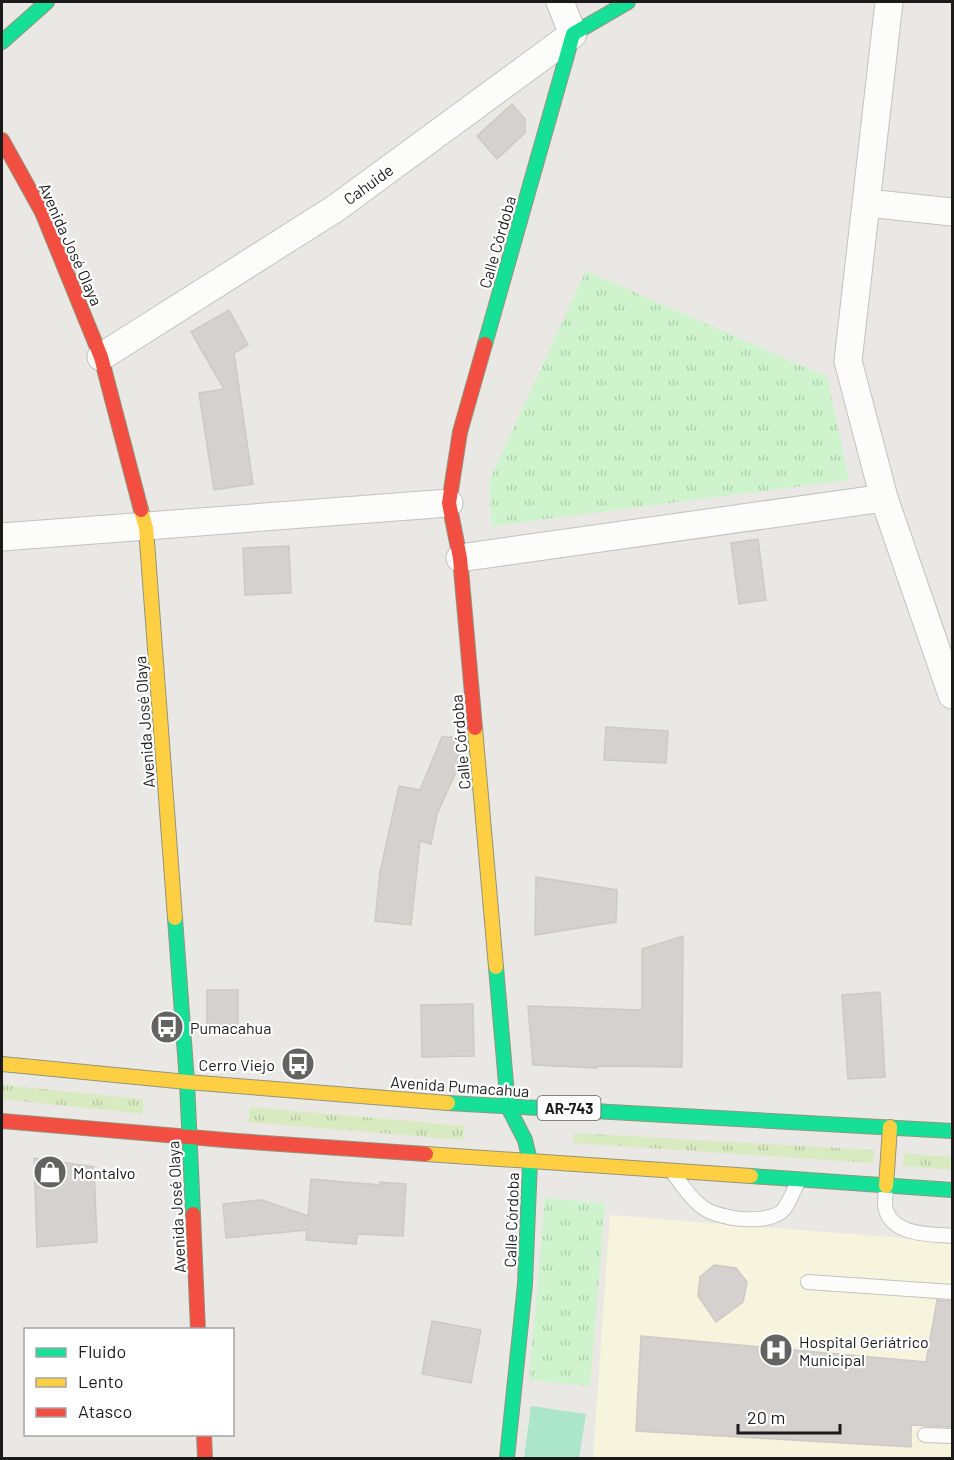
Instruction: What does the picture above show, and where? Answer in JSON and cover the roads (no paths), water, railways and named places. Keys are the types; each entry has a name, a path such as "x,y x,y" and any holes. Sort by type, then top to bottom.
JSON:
{"street":[{"path":"2,42 47,2"},
{"path":"560,2 573,34"},
{"name":"Cahuide","path":"101,357 336,208 573,34 628,2"},
{"path":"889,2 848,361 884,498 952,695"},
{"name":"Calle Córdoba","path":"507,1458 525,1284 530,1161 525,1140 508,1107 460,558 449,502 460,432 573,34"},
{"name":"Avenida José Olaya","path":"2,140 42,212 101,357 146,528 187,1082 198,1328"},
{"path":"867,203 952,212"},
{"path":"460,558 884,498"},
{"path":"2,537 146,528 449,502"},
{"name":"Avenida Pumacahua","path":"2,1064 187,1082 508,1107 952,1131"},
{"path":"2,1121 952,1190"},
{"path":"886,1186 890,1127"},
{"path":"204,1436 205,1458"}],"lane":[{"path":"670,1170 699,1205 716,1215 726,1217 766,1219 775,1216 784,1209 799,1179"},
{"path":"886,1186 886,1208 895,1222 916,1233 952,1236"},
{"path":"808,1282 952,1292"},
{"path":"925,1435 952,1436"}],"place":[{"name":"Pumacahua","path":"167,1027"},
{"name":"Cerro Viejo","path":"298,1064"},
{"name":"Montalvo","path":"50,1172"},
{"name":"Hospital Geriátrico Municipal","path":"776,1350"}]}
